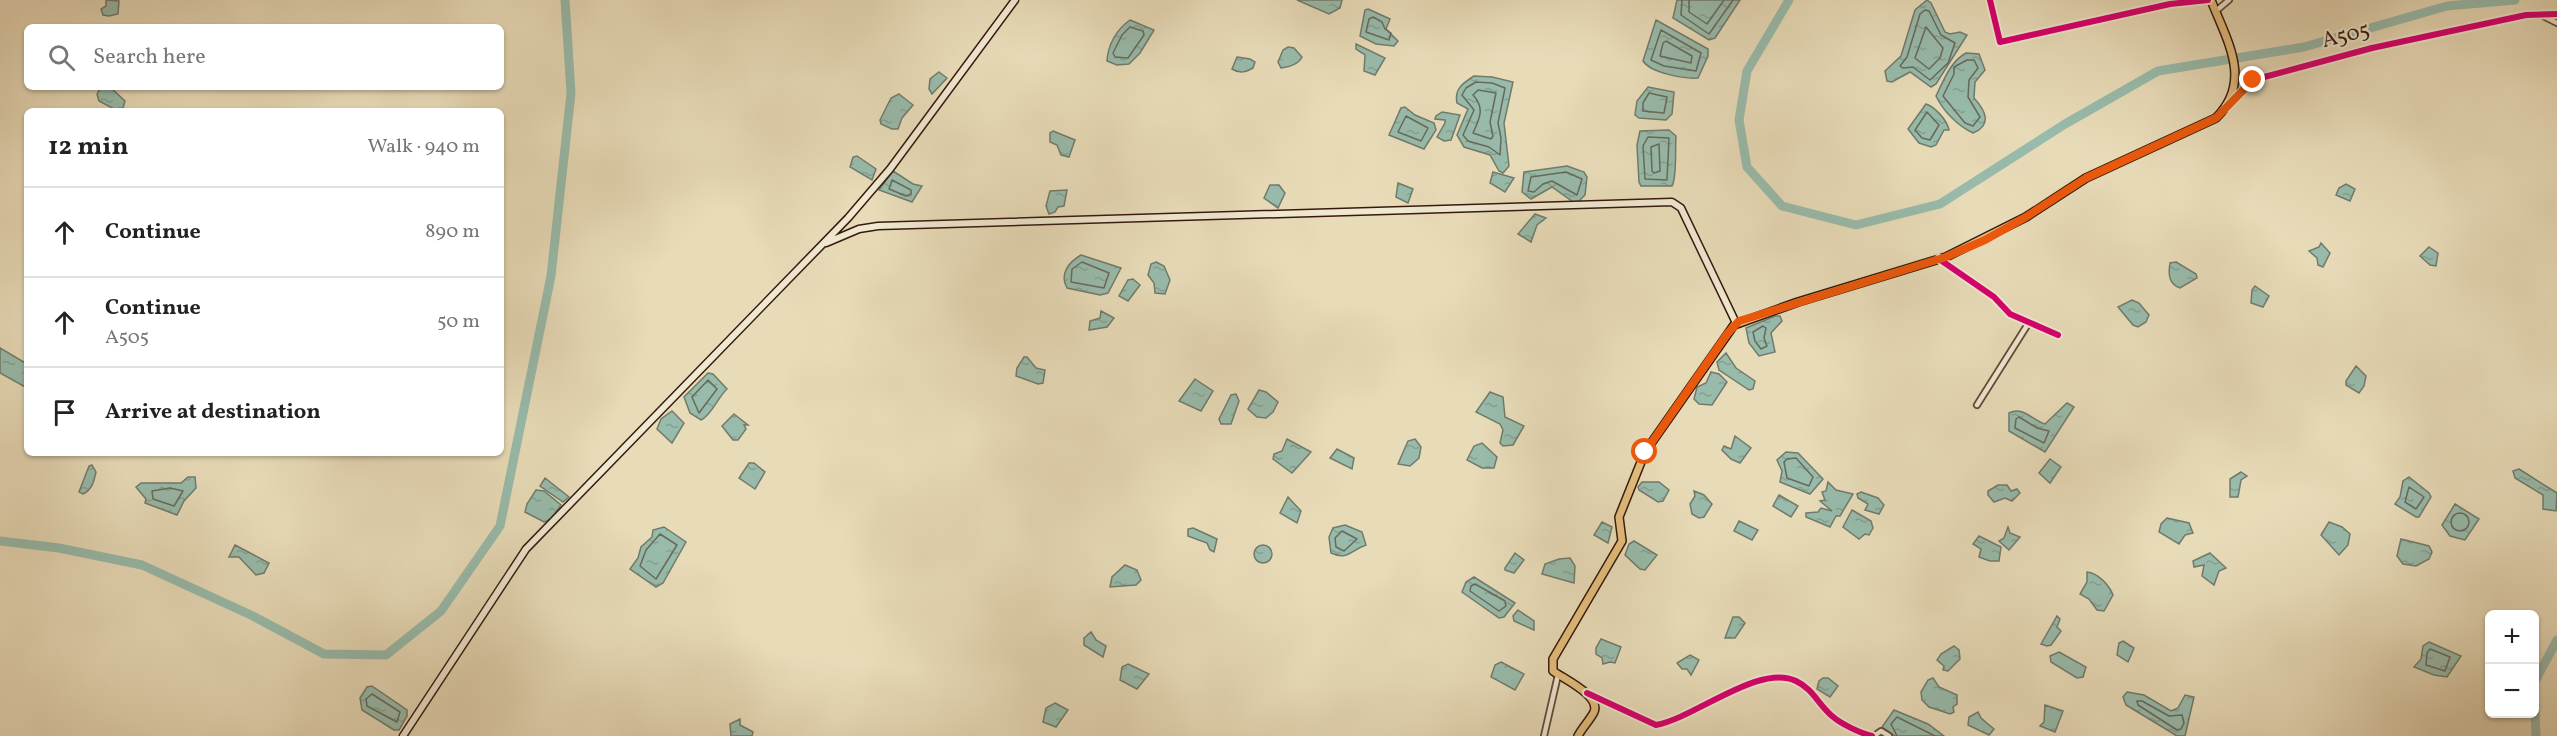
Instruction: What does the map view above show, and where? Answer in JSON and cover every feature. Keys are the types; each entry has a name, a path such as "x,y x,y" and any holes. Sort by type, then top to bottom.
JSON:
{"main road":[{"path":"403,736 526,549 826,243 890,169 1015,0"},
{"path":"1578,736 1594,711 1594,704 1587,693 1553,671 1553,659 1622,541 1619,517 1645,452 1736,323 1939,259 2016,223 2086,178 2216,118 2227,107 2236,87 2229,41 2210,0"},
{"path":"826,243 859,229 878,226 1672,202 1681,208 1736,323"}],"street":[{"path":"1990,0 2000,42 2170,2 2210,0"},
{"path":"2216,11 2229,0"},
{"name":"A505","path":"2227,107 2253,80 2262,77 2372,48 2526,15 2557,14"},
{"path":"2543,16 2557,23"},
{"path":"1939,259 1994,297 2010,314 2028,324 2058,335"},
{"path":"1977,405 2028,324"},
{"path":"1544,736 1558,675"},
{"path":"1587,693 1656,725 1687,714 1719,696 1775,677 1786,677 1813,692 1833,717 1873,736 1881,731 1889,736"}],"water":[{"path":"106,0 119,1 118,14 103,15 101,9 106,6"},
{"path":"1297,0 1342,0 1340,8 1329,14"},
{"path":"1677,0 1740,0 1715,38 1709,40 1673,18"},
{"path":"1927,0 1931,3 1945,32 1950,34 1960,32 1967,35 1936,84 1931,87 1910,72 1892,82 1887,81 1885,71 1901,56 1915,10"},
{"path":"1368,9 1390,19 1386,29 1398,41 1394,46 1376,44 1360,36 1365,10"},
{"path":"1130,20 1154,30 1140,53 1129,64 1117,65 1107,61 1114,38"},
{"path":"1656,20 1708,49 1708,56 1698,78 1660,72 1643,61"},
{"path":"1356,44 1385,58 1375,75 1364,71 1365,55 1356,49"},
{"path":"1288,47 1294,48 1302,57 1296,64 1281,68 1278,62 1283,50"},
{"path":"1966,53 1979,54 1985,70 1975,82 1974,98 1984,112 1985,122 1979,130 1973,133 1951,118 1936,96 1952,66"},
{"path":"1237,57 1255,62 1253,68 1243,72 1232,69"},
{"path":"939,72 947,78 932,94 929,89 930,79"},
{"path":"1474,76 1513,82 1504,123 1509,166 1503,173 1499,171 1490,155 1464,147 1457,135 1468,109 1457,103 1458,90"},
{"path":"1648,87 1674,92 1672,114 1666,120 1639,118 1635,115 1637,101"},
{"path":"99,90 113,90 125,101 123,108 112,108 99,101 97,94"},
{"path":"899,94 913,105 902,118 898,129 892,129 881,124 880,120 891,98"},
{"path":"1926,104 1940,114 1949,130 1944,130 1936,145 1931,147 1919,143 1908,129"},
{"path":"1405,107 1415,115 1434,123 1436,130 1424,149 1389,135 1401,108"},
{"path":"1442,112 1460,115 1451,140 1444,141 1437,137 1445,120 1435,119"},
{"path":"1669,130 1676,136 1672,186 1641,186 1637,145 1640,131"},
{"path":"1053,131 1075,140 1069,157 1061,155 1057,145 1050,142 1050,133"},
{"path":"857,156 876,169 872,180 850,167 853,157"},
{"path":"1567,166 1584,172 1587,177 1585,195 1576,204 1552,187 1531,199 1522,192 1524,172"},
{"path":"893,171 913,184 922,186 912,202 879,190"},
{"path":"1493,172 1514,178 1505,192 1490,183"},
{"path":"1398,183 1413,189 1408,203 1396,197"},
{"path":"2346,184 2355,189 2350,201 2336,195 2339,188"},
{"path":"1270,185 1279,185 1285,193 1278,208 1264,198"},
{"path":"1067,190 1064,206 1058,207 1055,212 1049,214 1046,206 1050,191"},
{"path":"1535,214 1546,218 1537,225 1531,242 1518,234"},
{"path":"2321,243 2330,253 2323,267 2318,265 2317,258 2309,251 2319,247"},
{"path":"2429,247 2438,253 2436,266 2430,265 2420,256"},
{"path":"1081,255 1121,268 1108,293 1100,295 1067,288 1065,273 1073,261"},
{"path":"1156,262 1164,266 1170,280 1165,294 1155,293 1154,283 1148,275 1151,264"},
{"path":"2176,262 2196,274 2197,278 2180,288 2176,286 2171,281 2169,271 2170,263"},
{"path":"1133,279 1140,285 1128,301 1119,296 1128,280"},
{"path":"2255,286 2269,296 2263,307 2251,303 2252,290"},
{"path":"2132,300 2139,303 2149,315 2146,322 2138,327 2133,325 2118,307"},
{"path":"1101,311 1114,318 1107,327 1089,330 1090,321 1100,318"},
{"path":"1780,316 1782,321 1771,333 1775,352 1759,356 1749,343 1746,328"},
{"path":"0,348 24,362 24,386 0,373"},
{"path":"1726,353 1736,368 1755,381 1753,389 1749,390 1719,370 1717,362"},
{"path":"1024,357 1027,357 1036,368 1045,370 1043,383 1038,384 1016,376 1017,368"},
{"path":"2356,366 2366,376 2364,386 2359,393 2346,385 2346,381"},
{"path":"1711,372 1719,374 1727,382 1712,405 1699,404 1694,399 1697,387 1706,383"},
{"path":"708,373 713,374 727,389 708,415 701,420 690,413 684,397"},
{"path":"1195,379 1213,391 1201,411 1179,401"},
{"path":"1259,390 1266,392 1278,402 1273,412 1266,418 1257,417 1248,409"},
{"path":"1490,392 1503,397 1505,417 1524,426 1513,445 1503,446 1500,443 1503,430 1500,424 1476,412"},
{"path":"1236,394 1239,401 1231,424 1221,424 1219,419 1231,395"},
{"path":"2067,403 2074,407 2045,452 2009,431 2009,413 2023,412 2045,424"},
{"path":"672,411 684,423 672,443 657,429 661,419"},
{"path":"734,414 748,425 744,425 746,429 738,440 733,440 722,426"},
{"path":"1735,436 1751,448 1740,463 1731,459 1722,450 1724,446 1731,449"},
{"path":"1287,439 1311,452 1292,473 1273,459 1274,454 1282,451"},
{"path":"1415,439 1421,447 1419,458 1410,466 1398,464 1408,441"},
{"path":"1482,443 1497,457 1494,468 1482,468 1467,460 1474,446"},
{"path":"1337,449 1354,458 1352,469 1330,458"},
{"path":"1786,452 1798,453 1823,479 1810,494 1780,482 1782,471 1777,460"},
{"path":"2050,459 2061,467 2050,483 2039,473"},
{"path":"749,463 754,463 765,472 755,489 739,478"},
{"path":"92,465 96,472 94,479 91,488 83,494 79,492 89,466"},
{"path":"2519,469 2557,493 2556,511 2543,509 2543,495 2515,478 2513,471"},
{"path":"2241,472 2247,476 2241,480 2238,497 2230,497 2230,479"},
{"path":"188,477 195,477 196,488 184,501 177,515 145,503 146,499 136,487 141,483 181,483"},
{"path":"2409,477 2431,497 2419,517 2395,504 2400,497 2403,481"},
{"path":"545,478 569,497 563,502 540,486"},
{"path":"1642,482 1659,482 1669,490 1663,501 1658,502 1639,490 1638,487"},
{"path":"1828,482 1836,490 1853,494 1840,516 1836,516 1830,527 1806,517 1806,513 1818,512 1821,508 1832,511 1820,501 1825,500 1822,492 1826,491"},
{"path":"1998,485 2007,485 2011,491 2017,489 2020,493 2012,501 2005,498 1994,502 1988,495 1988,491"},
{"path":"536,490 544,491 561,505 551,519 544,522 525,512"},
{"path":"1694,491 1704,495 1712,504 1704,517 1699,518 1692,514 1690,504 1695,496"},
{"path":"1861,492 1878,498 1884,505 1879,514 1865,510 1868,504 1858,498 1857,494"},
{"path":"1779,495 1798,506 1791,517 1773,506"},
{"path":"1288,497 1301,511 1297,523 1280,513"},
{"path":"2455,504 2479,519 2465,540 2450,536 2442,525"},
{"path":"1852,510 1871,521 1873,528 1869,535 1865,534 1859,539 1843,527"},
{"path":"2167,518 2189,523 2193,533 2185,535 2179,544 2159,532 2161,524"},
{"path":"1739,521 1758,530 1752,540 1734,531"},
{"path":"1602,522 1612,527 1608,543 1594,535"},
{"path":"2329,522 2342,527 2350,534 2348,545 2339,555 2321,535"},
{"path":"1345,525 1362,532 1366,545 1342,556 1331,553 1329,537 1333,528"},
{"path":"664,527 686,542 663,583 656,587 630,569 638,558 641,547 652,537 653,530"},
{"path":"2008,527 2010,533 2020,537 2009,550 1999,541 2004,538"},
{"path":"1193,528 1217,539 1214,552 1210,550 1207,543 1188,536 1188,529"},
{"path":"1979,536 2001,547 1999,561 1979,557 1981,549 1973,544"},
{"path":"2401,539 2429,546 2432,552 2429,559 2416,566 2403,564 2397,556"},
{"path":"1634,541 1657,555 1645,570 1640,569 1625,555 1629,544"},
{"path":"235,545 269,563 264,573 256,575 239,557 229,557"},
{"path":"1263,545 1269,548 1272,554 1269,560 1263,563 1257,560 1254,554 1257,548"},
{"path":"1515,553 1524,560 1514,573 1505,568"},
{"path":"2210,553 2226,568 2219,571 2214,585 2202,576 2204,565 2194,567 2193,561"},
{"path":"1570,558 1575,566 1574,583 1542,574 1545,564"},
{"path":"1125,565 1137,570 1141,580 1136,585 1110,587 1112,577"},
{"path":"2087,572 2103,580 2113,595 2104,611 2097,610 2089,599 2080,594 2087,582"},
{"path":"1474,577 1515,603 1504,617 1499,618 1462,592 1466,582"},
{"path":"1518,610 1534,621 1534,630 1514,621 1513,616"},
{"path":"2057,616 2060,619 2057,627 2061,631 2051,645 2041,644"},
{"path":"1733,617 1739,617 1745,623 1735,638 1725,638"},
{"path":"1091,632 1096,640 1106,646 1103,657 1084,645 1084,638"},
{"path":"1601,639 1621,647 1615,663 1603,664 1602,658 1596,654 1596,648"},
{"path":"2123,641 2134,648 2128,662 2117,655 2119,643"},
{"path":"2429,642 2461,656 2447,677 2434,675 2414,667 2421,659 2423,646"},
{"path":"1954,646 1959,650 1960,659 1948,671 1943,670 1944,666 1937,660 1941,654"},
{"path":"2059,652 2086,667 2083,677 2077,678 2051,662 2050,656"},
{"path":"1690,655 1699,660 1691,675 1687,669 1682,669 1677,663"},
{"path":"1501,662 1524,674 1515,690 1491,677 1495,665"},
{"path":"1128,664 1149,674 1137,689 1120,680 1122,667"},
{"path":"1828,678 1838,686 1830,697 1817,689 1819,681"},
{"path":"1933,678 1939,687 1957,695 1957,704 1953,707 1954,712 1950,714 1929,707 1922,700 1921,692 1928,680"},
{"path":"372,686 407,710 407,716 399,730 394,730 362,710 360,698 367,687"},
{"path":"2127,692 2144,695 2171,711 2178,708 2185,695 2194,697 2185,736 2177,736 2126,705 2123,697"},
{"path":"1055,703 1068,710 1056,727 1043,722 1046,708"},
{"path":"2045,705 2063,711 2055,732 2040,726 2044,722"},
{"path":"1894,710 1928,724 1944,736 1895,736 1882,727"},
{"path":"1978,712 1981,718 1994,729 1989,735 1968,725 1969,717"},
{"path":"740,719 740,725 753,732 752,736 731,736 730,724"}],"waterway":[{"path":"0,541 59,548 142,565 253,616 324,654 386,655 441,611 500,526 551,276 571,93 565,0"},
{"path":"1789,0 1747,71 1739,120 1747,167 1782,206 1856,225 1940,204 2065,124 2158,71 2304,47 2447,6 2515,0"},
{"path":"2539,674 2557,640"},
{"path":"2535,718 2536,736"}],"cycle path":[{"path":"1990,0 2000,42 2170,4 2208,0"},
{"path":"2227,107 2253,80 2372,48 2526,15 2557,14"},
{"path":"1939,259 1994,297 2010,314 2058,335"},
{"path":"1587,693 1656,725 1689,713 1746,685 1764,679 1781,677 1802,684 1836,719 1872,736"}],"route":[{"path":"1645,452 1727,334 1739,321 1946,257 1985,240 2026,217 2086,178 2216,118 2253,80"}]}
